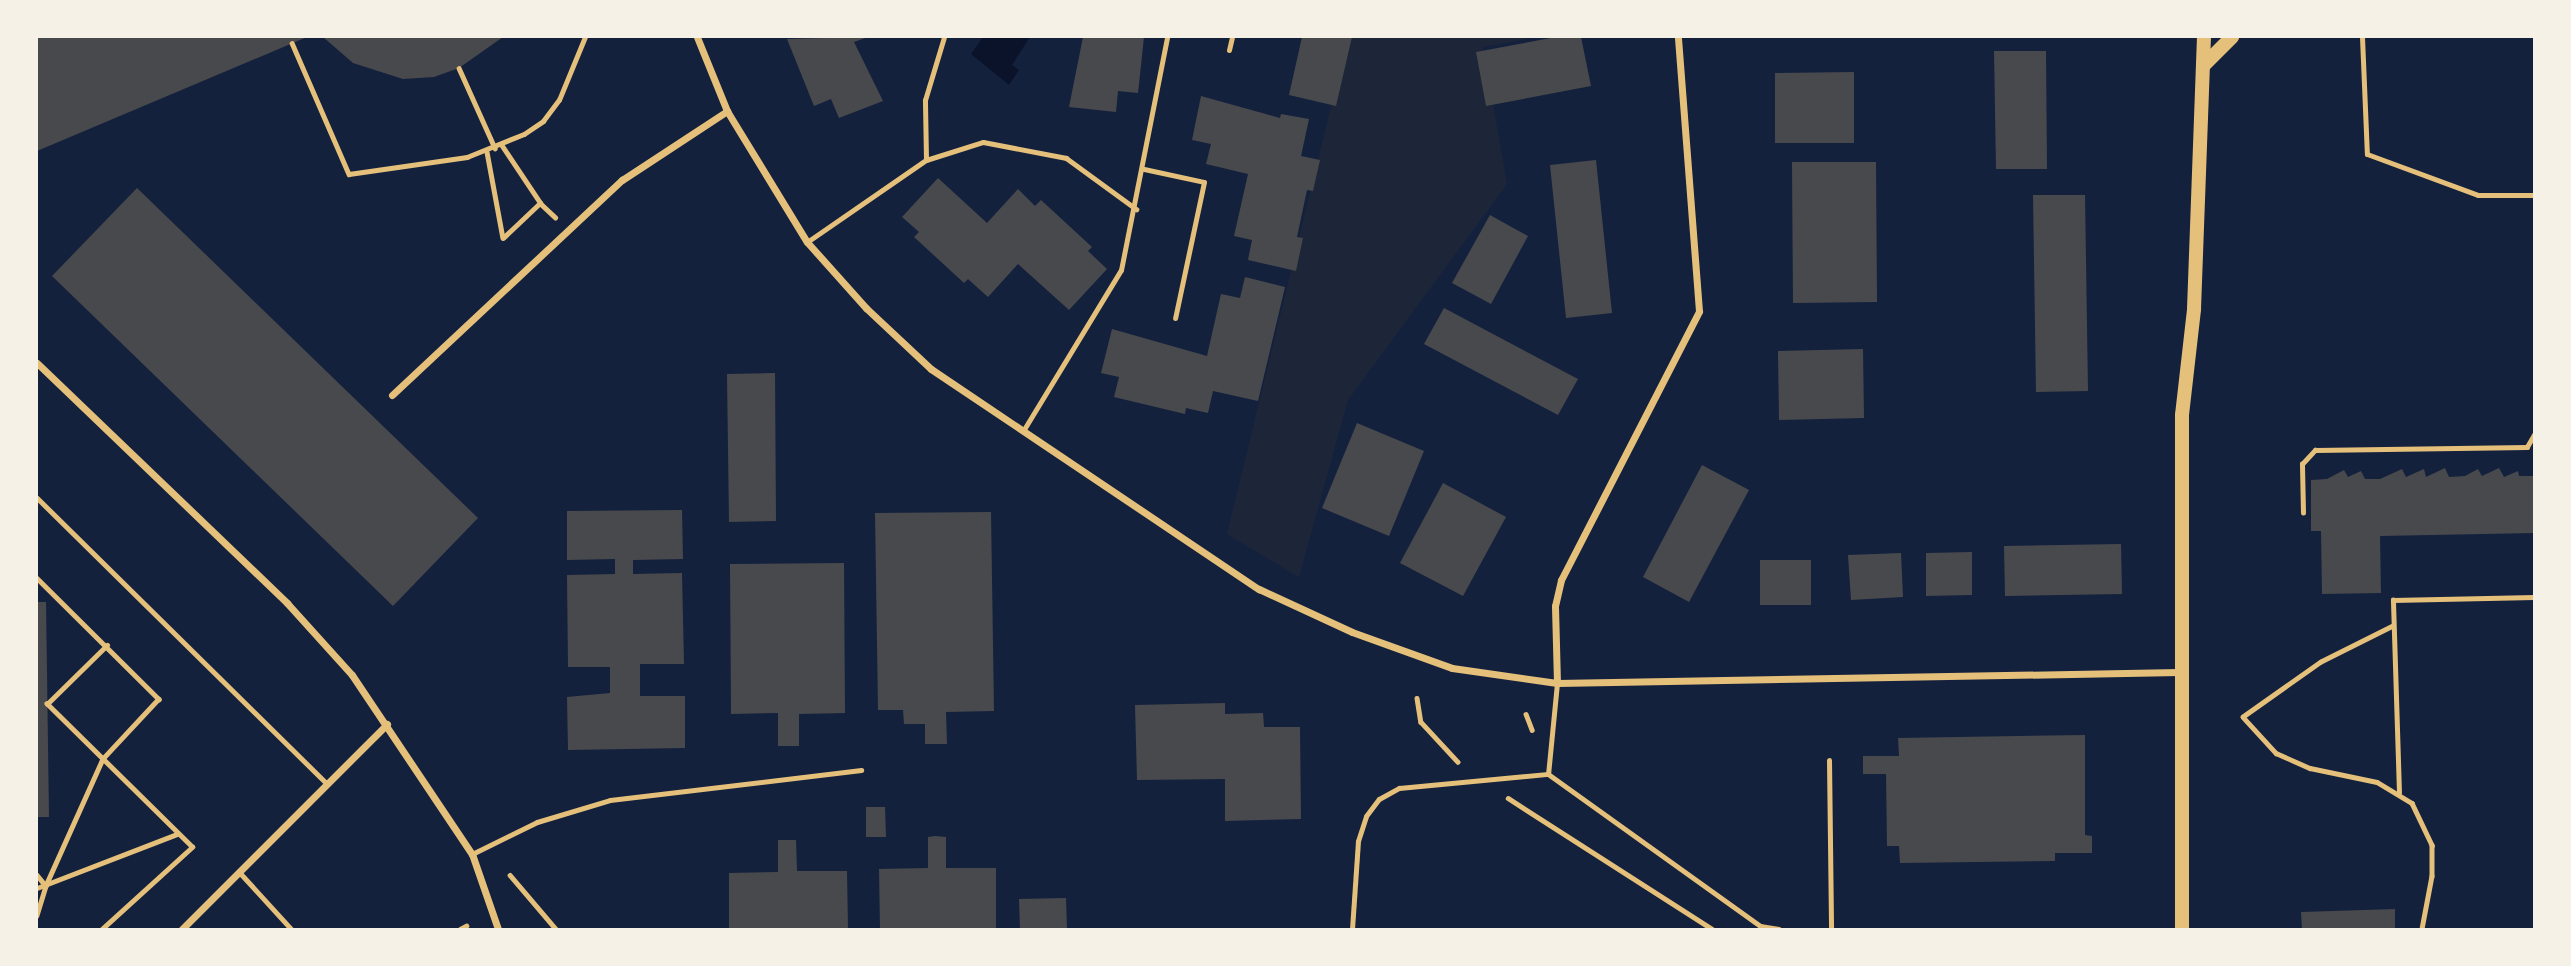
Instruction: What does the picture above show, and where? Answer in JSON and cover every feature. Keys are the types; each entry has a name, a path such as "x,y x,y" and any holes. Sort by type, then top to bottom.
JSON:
{"main road":[{"path":"2182,929 2179,671 2182,415 2194,309 2204,37"},
{"path":"2204,65 2232,37"}],"street":[{"path":"697,37 727,111 807,242 866,308 931,369 1259,589 1352,632 1452,668 1557,683 2179,671"},
{"path":"1557,683 1555,606 1561,580 1699,311 1678,37"},
{"path":"392,395 622,180 727,111"},
{"path":"37,363 287,603 352,675 472,854 498,929"},
{"path":"182,929 387,724"}],"lane":[{"path":"926,160 925,100 944,37"},
{"path":"1023,431 1121,270 1144,169 1167,37"},
{"path":"1229,50 1232,37"},
{"path":"2362,37 2367,154 2478,195 2534,195"},
{"path":"807,242 926,160 983,142 1066,158 1136,209"},
{"path":"1144,169 1205,182 1175,318"},
{"path":"37,498 327,784"},
{"path":"1548,774 1557,683"},
{"path":"1829,760 1831,929"},
{"path":"472,854 537,822 610,800 860,770"},
{"path":"1352,929 1358,841 1366,816 1379,799 1399,788 1548,774 1759,928 1779,929"},
{"path":"239,873 291,929"}],"path":[{"path":"292,43 349,174 487,152 502,146 543,121 559,100 585,37"},
{"path":"459,68 495,148"},
{"path":"487,152 503,238 540,203 502,146"},
{"path":"2302,513 2302,464 2315,450 2527,447 2534,435"},
{"path":"37,578 159,699 103,759 46,886 37,916"},
{"path":"2399,793 2393,600 2534,597"},
{"path":"2393,626 2321,662 2243,717 2276,753 2310,768 2377,782 2412,803 2425,822 2432,845 2432,876 2422,929"},
{"path":"102,929 192,847 47,704 107,645"},
{"path":"1417,698 1421,722 1452,758 1712,929"},
{"path":"37,888 177,834"},
{"path":"510,875 556,929"},
{"path":"37,876 46,886"},
{"path":"460,929 466,926"}],"shaded area":[{"path":"983,37 1030,37 1012,65 1019,70 1009,85 971,54"},
{"path":"1348,37 1538,37 1483,47 1507,184 1348,400 1299,577 1227,534"}],"building":[{"path":"37,37 307,37 37,151"},
{"path":"323,37 503,37 459,68 434,77 403,79 353,63"},
{"path":"868,37 854,42 883,101 839,118 831,99 814,106 787,39"},
{"path":"1083,37 1144,37 1138,93 1118,91 1116,112 1069,107"},
{"path":"1302,37 1352,37 1336,106 1289,95"},
{"path":"1556,37 1581,37 1591,86 1486,106 1476,52"},
{"path":"1994,51 2046,51 2047,169 1996,169"},
{"path":"1854,72 1854,143 1775,143 1775,73"},
{"path":"1201,96 1280,118 1281,114 1309,119 1301,156 1320,160 1313,191 1307,190 1297,237 1303,238 1296,271 1248,260 1252,240 1234,236 1248,174 1206,164 1211,144 1192,140"},
{"path":"1596,160 1612,313 1566,318 1550,165"},
{"path":"1792,162 1876,162 1877,302 1793,303"},
{"path":"938,178 987,223 1018,189 1035,206 1041,200 1092,247 1088,251 1107,269 1069,310 1018,264 988,297 968,279 964,283 914,237 919,232 902,217"},
{"path":"137,188 478,518 393,606 52,276"},
{"path":"2033,195 2085,195 2088,391 2036,392"},
{"path":"1490,215 1528,236 1491,304 1452,283"},
{"path":"1245,277 1285,287 1258,401 1213,391 1208,413 1186,408 1185,414 1114,397 1119,377 1101,373 1112,329 1207,356 1221,294 1240,298"},
{"path":"1444,308 1578,379 1558,415 1424,344"},
{"path":"1863,349 1864,418 1779,420 1778,351"},
{"path":"775,373 776,521 729,522 727,374"},
{"path":"1357,423 1424,451 1389,536 1322,508"},
{"path":"1702,465 1749,490 1689,602 1643,577"},
{"path":"2445,468 2449,477 2465,476 2478,469 2482,476 2499,468 2504,477 2518,471 2519,476 2534,476 2534,533 2380,536 2381,593 2322,594 2321,531 2311,531 2311,480 2327,479 2344,470 2348,477 2361,471 2365,479 2380,479 2402,469 2406,477 2424,469 2426,477"},
{"path":"1443,483 1506,517 1463,596 1400,563"},
{"path":"682,510 683,559 633,560 633,574 682,573 684,664 640,664 640,696 685,696 685,748 568,750 567,697 610,693 610,667 568,667 567,575 615,574 615,559 567,560 567,511"},
{"path":"991,512 994,711 946,712 947,744 925,744 925,724 904,724 903,710 878,710 875,513"},
{"path":"2121,544 2122,594 2005,596 2004,546"},
{"path":"1972,552 1972,595 1926,596 1926,553"},
{"path":"1901,553 1903,597 1851,600 1848,555"},
{"path":"1760,560 1811,560 1811,605 1760,605"},
{"path":"844,563 845,713 799,714 799,746 778,746 778,713 731,714 730,564"},
{"path":"37,602 46,602 49,817 37,817"},
{"path":"1225,703 1225,714 1263,713 1264,727 1300,727 1301,819 1225,821 1225,779 1137,780 1135,705"},
{"path":"2085,735 2085,835 2092,836 2092,853 2055,853 2055,861 1900,863 1899,846 1887,846 1886,774 1863,774 1863,756 1899,756 1898,738"},
{"path":"866,807 885,807 886,837 866,837"},
{"path":"928,837 946,837 946,868 996,868 996,929 880,929 879,869 928,868"},
{"path":"778,840 796,840 797,871 847,871 848,929 729,929 729,873 778,872"},
{"path":"1066,898 1067,929 1020,929 1019,899"},
{"path":"2395,909 2395,929 2302,929 2301,912"}]}
